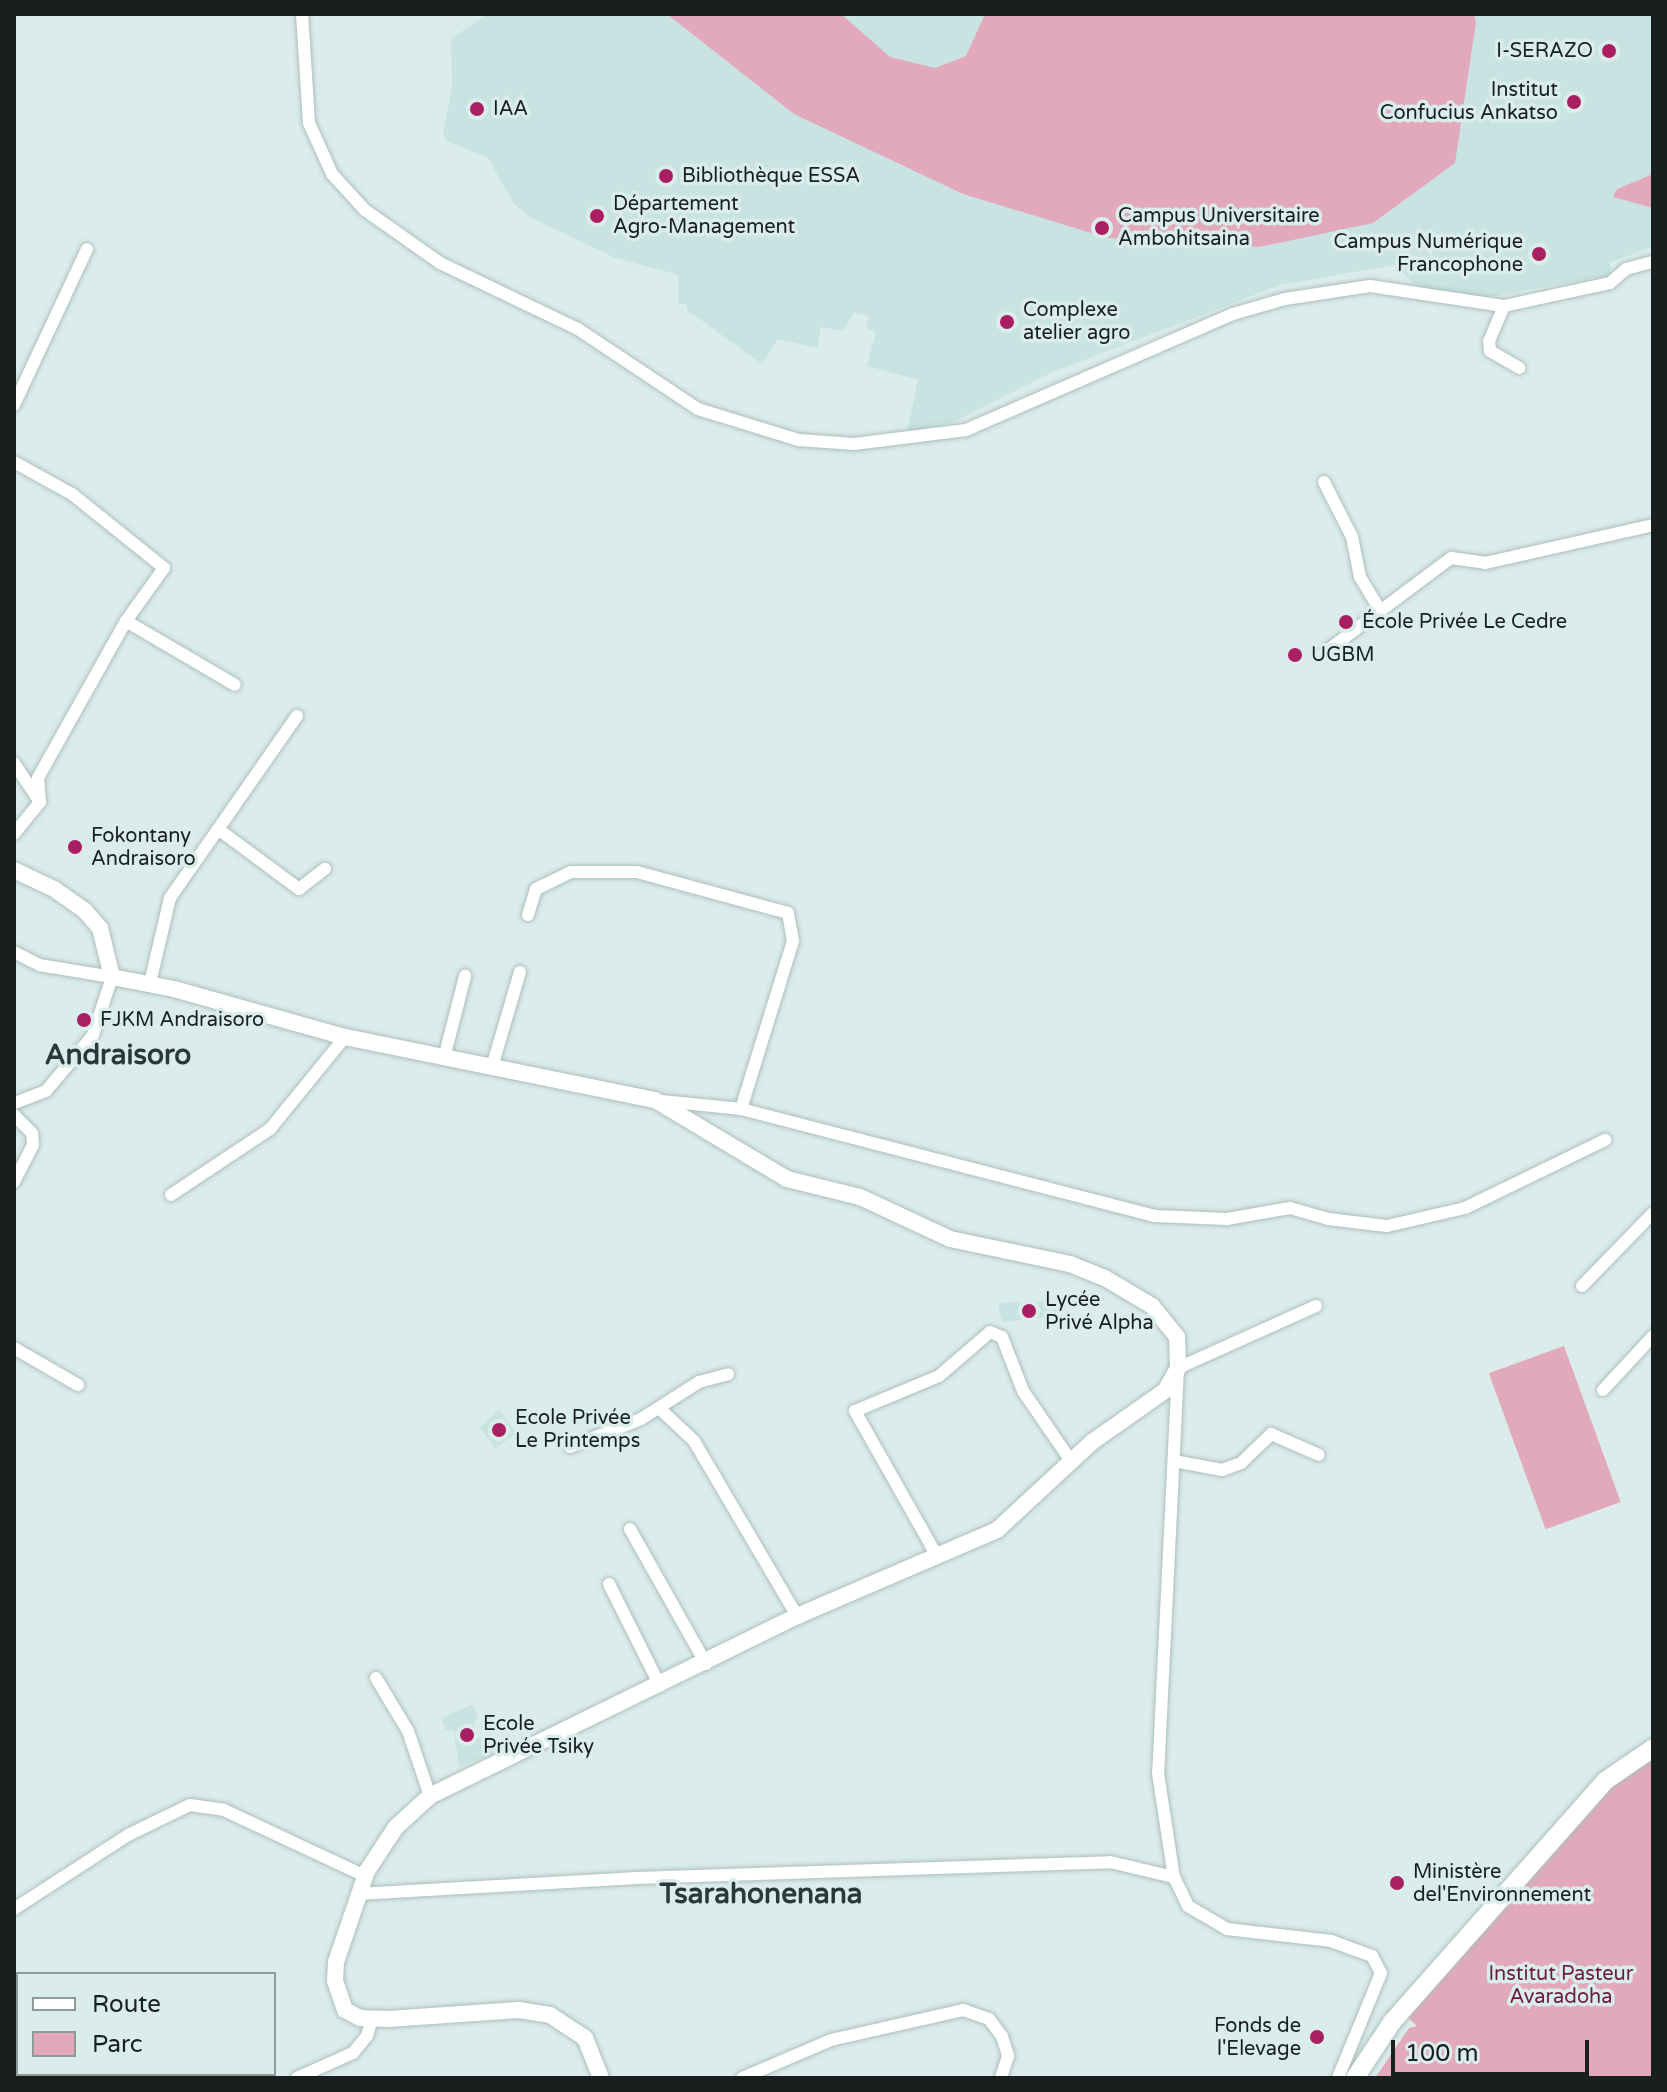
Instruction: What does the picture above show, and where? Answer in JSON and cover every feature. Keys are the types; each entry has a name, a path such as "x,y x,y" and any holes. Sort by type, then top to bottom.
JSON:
{"main road":[{"path":"1355,2078 1392,2022 1605,1781 1653,1748"}],"street":[{"path":"302,14 309,123 332,174 365,210 440,263 578,329 698,409 799,440 854,444 966,430 1233,314 1285,299 1370,286 1504,306 1610,283 1626,269 1653,262"},
{"path":"14,405 87,249"},
{"path":"1504,306 1489,341 1490,351 1519,368"},
{"path":"14,462 72,494 164,568 126,621 38,778 40,802 14,834"},
{"path":"1324,482 1352,537 1360,577 1380,610"},
{"path":"1324,653 1451,558 1485,563 1653,525"},
{"path":"126,621 235,685"},
{"path":"150,983 170,898 297,716"},
{"path":"14,763 40,802"},
{"path":"218,829 299,889 325,869"},
{"path":"14,870 54,889 85,911 100,928 112,977 93,1035 46,1091 14,1103"},
{"path":"528,915 536,889 571,872 637,872 788,913 793,941 741,1109"},
{"path":"14,952 39,965 150,983 345,1037 655,1100 741,1109 1155,1216 1227,1219 1290,1208 1328,1219 1387,1226 1465,1208 1605,1140"},
{"path":"492,1067 520,972"},
{"path":"444,1058 465,976"},
{"path":"171,1195 270,1129 345,1037"},
{"path":"655,1100 787,1179 860,1197 950,1239 1070,1264 1105,1278 1166,1318 1177,1337 1178,1368 1158,1773 1174,1877 1188,1906 1227,1929 1331,1941 1372,1956 1381,1973 1338,2078"},
{"path":"14,1115 32,1133 33,1145 14,1182"},
{"path":"1582,1286 1653,1213"},
{"path":"601,2078 585,2038 550,2015 519,2010 372,2018 345,2010 335,1981 336,1962 365,1876 403,1818 430,1796 706,1664 797,1616 997,1530 1071,1461 1166,1390 1178,1368 1316,1306"},
{"path":"937,1556 855,1411 939,1376 990,1332 1002,1337 1023,1391 1071,1461"},
{"path":"1603,1390 1653,1336"},
{"path":"14,1348 78,1385"},
{"path":"570,1447 660,1409 699,1382 728,1374"},
{"path":"660,1409 694,1441 797,1616"},
{"path":"1174,1461 1222,1470 1241,1463 1271,1434 1319,1455"},
{"path":"630,1529 706,1664"},
{"path":"609,1584 660,1686"},
{"path":"376,1678 408,1731 430,1796"},
{"path":"14,1909 128,1835 190,1805 224,1810 365,1876"},
{"path":"359,1894 636,1878 1110,1862 1174,1877"},
{"path":"742,2078 831,2040 963,2010 989,2019 1002,2036 1008,2056 1001,2078"},
{"path":"297,2078 353,2053 367,2036 372,2018"}],"shaded area":[{"name":"Campus Universitaire Ambohitsaina","path":"487,14 1653,14 1653,247 1610,262 1611,275 1488,297 1421,290 1394,265 1280,285 1053,372 951,423 907,432 918,380 867,366 876,332 866,328 869,316 854,313 843,331 821,327 817,348 778,339 762,364 687,310 686,304 678,304 678,275 613,257 530,217 514,204 488,158 447,141 443,133 452,88 451,39"},
{"name":"Lycée Privé Alpha","path":"1059,1301 1060,1324 1045,1327 1043,1318 1002,1322 998,1303"},
{"name":"Ecole Privée Le Printemps","path":"499,1409 516,1433 495,1449 480,1428"},
{"name":"Ecole Privée Tsiky","path":"472,1705 479,1718 473,1722 481,1740 489,1741 493,1755 459,1766 454,1731 446,1730 441,1718"}],"green space":[{"path":"667,14 841,14 890,57 935,68 966,56 985,14 1474,14 1476,22 1455,163 1373,223 1259,247 1108,238 963,194 794,114"},
{"path":"1653,174 1653,208 1613,197 1617,189"},
{"path":"1564,1346 1621,1502 1546,1529 1489,1373"},
{"name":"Institut Pasteur Avaradoha","path":"1653,1754 1653,2078 1375,2078 1409,2028 1417,2026 1404,2014 1483,1933 1593,1801"}],"place":[{"name":"I-SERAZO","path":"1609,51"},
{"name":"Institut Confucius Ankatso","path":"1574,102"},
{"name":"IAA","path":"477,109"},
{"name":"Bibliothèque ESSA","path":"666,176"},
{"name":"Département Agro-Management","path":"597,216"},
{"name":"Campus Universitaire Ambohitsaina","path":"1102,228"},
{"name":"Campus Numérique Francophone","path":"1539,254"},
{"name":"Complexe atelier agro","path":"1007,322"},
{"name":"École Privée Le Cedre","path":"1346,622"},
{"name":"UGBM","path":"1295,655"},
{"name":"Fokontany Andraisoro","path":"75,847"},
{"name":"FJKM Andraisoro","path":"84,1020"},
{"name":"Lycée Privé Alpha","path":"1029,1311"},
{"name":"Ecole Privée Le Printemps","path":"499,1430"},
{"name":"Ecole Privée Tsiky","path":"467,1735"},
{"name":"Ministère del'Environnement","path":"1397,1883"},
{"name":"Fonds de l'Elevage","path":"1317,2037"}],"district":[{"name":"Andraisoro","path":"118,1055"},
{"name":"Tsarahonenana","path":"761,1894"}]}
